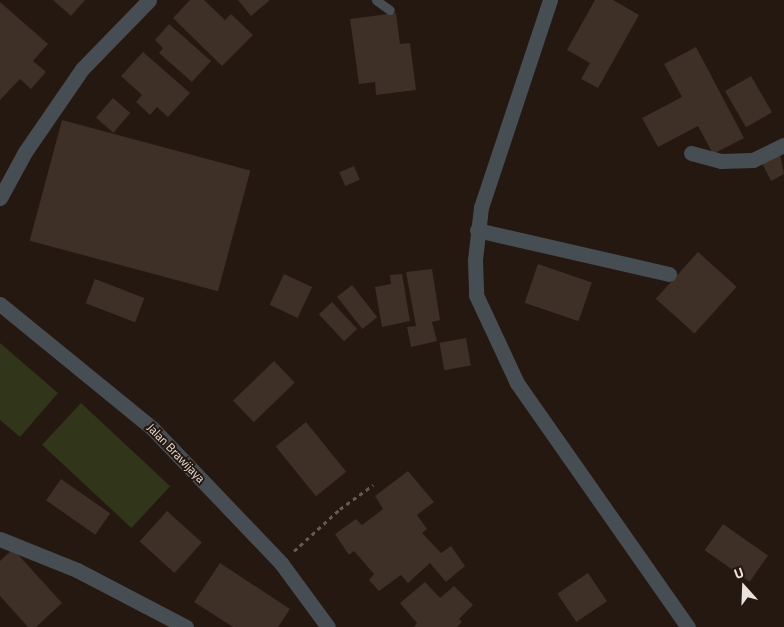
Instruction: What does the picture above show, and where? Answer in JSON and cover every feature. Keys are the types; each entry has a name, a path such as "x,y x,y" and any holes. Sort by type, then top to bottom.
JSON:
{"street":[{"path":"0,198 21,158 82,69 149,0"},
{"path":"550,0 483,200 477,230 476,295 510,370 688,627"},
{"path":"691,153 721,161 752,160 784,145"},
{"path":"477,230 669,274"},
{"name":"Jalan Brawijaya","path":"0,304 152,428 280,563 328,627"},
{"path":"0,539 77,570 186,627"}],"lane":[{"path":"376,0 390,10"}],"path":[{"path":"280,563 340,509 373,485"}],"green space":[{"path":"0,343 58,393 20,437 0,420"},
{"path":"81,403 170,486 131,528 42,445"}],"building":[{"path":"53,0 85,0 71,16"},
{"path":"190,0 204,0 225,20 231,14 253,35 222,66 173,18"},
{"path":"238,0 270,0 251,16"},
{"path":"595,0 613,0 639,15 598,88 581,79 590,63 567,50"},
{"path":"0,2 48,44 33,61 46,72 31,89 20,79 0,100"},
{"path":"396,13 400,44 410,43 416,90 376,95 375,82 359,84 350,19"},
{"path":"169,24 211,61 192,82 159,53 163,48 155,40"},
{"path":"696,47 744,138 713,154 698,126 658,147 642,118 682,97 664,64"},
{"path":"143,52 190,93 168,117 157,107 150,115 136,102 142,95 121,76"},
{"path":"751,76 772,112 746,127 725,91"},
{"path":"113,98 130,113 113,133 96,118"},
{"path":"62,120 250,170 218,291 30,241"},
{"path":"780,155 784,174 771,181 762,163"},
{"path":"354,166 360,180 345,186 339,172"},
{"path":"698,252 737,287 694,334 656,299"},
{"path":"538,264 592,283 579,321 525,303"},
{"path":"432,269 440,320 432,322 437,341 411,347 407,327 416,326 406,272"},
{"path":"284,274 312,287 298,318 270,305"},
{"path":"402,274 410,321 382,327 375,287 391,284 390,275"},
{"path":"95,279 144,298 135,322 86,303"},
{"path":"352,285 377,317 362,329 337,297"},
{"path":"332,302 357,329 344,341 319,314"},
{"path":"466,338 471,366 444,370 439,343"},
{"path":"274,361 295,383 254,422 233,401"},
{"path":"306,422 346,472 316,496 276,447"},
{"path":"408,471 434,502 417,515 427,529 422,533 441,553 451,546 465,566 446,582 430,563 408,583 401,575 379,591 369,580 374,574 354,551 349,555 335,534 356,519 362,525 383,509 375,496"},
{"path":"61,479 110,513 95,535 46,500"},
{"path":"167,511 202,542 174,573 140,541"},
{"path":"723,524 768,556 750,582 705,550"},
{"path":"13,549 62,603 36,627 28,627 0,596 0,561"},
{"path":"220,563 290,609 278,627 233,627 194,602"},
{"path":"588,573 607,601 576,622 557,594"},
{"path":"425,582 440,598 454,586 473,605 459,619 462,622 457,627 414,627 417,623 400,603"}]}
